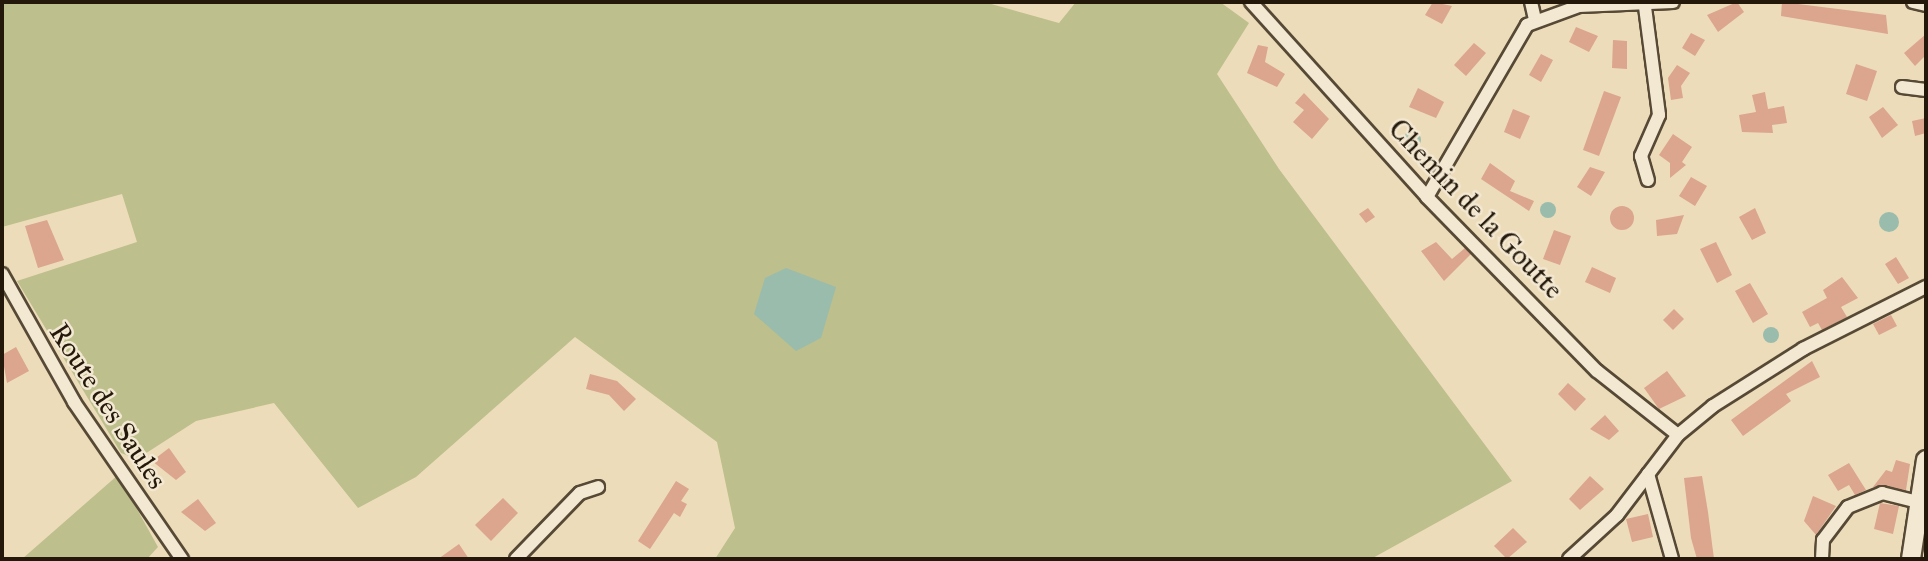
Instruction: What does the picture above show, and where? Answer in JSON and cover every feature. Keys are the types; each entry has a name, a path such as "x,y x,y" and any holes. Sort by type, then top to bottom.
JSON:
{"main road":[{"path":"1911,559 1915,502 1926,460"}],"street":[{"name":"Chemin de la Goutte","path":"1251,2 1427,197 1597,371 1678,435"},
{"path":"1531,2 1535,20"},
{"path":"1427,197 1499,76 1511,42 1535,20 1579,6 1645,7 1673,2"},
{"path":"1913,2 1926,5"},
{"path":"1645,7 1659,115 1642,156 1648,180"},
{"path":"1902,87 1926,90"},
{"name":"Route des Saules","path":"2,274 68,391 182,559"},
{"path":"1569,559 1617,515 1678,435 1803,349 1920,293 1926,287"},
{"path":"1648,474 1672,559"},
{"path":"516,559 580,493 598,487"},
{"path":"1822,559 1823,540 1848,507 1882,493 1915,502"}],"green space":[{"path":"2,2 984,2 1059,23 1076,2 1220,2 1249,23 1217,74 1279,169 1512,481 1371,559 715,559 735,528 717,442 575,337 416,477 358,508 274,403 196,421 137,459 121,453 17,281 137,242 122,194 2,227"},
{"path":"118,475 158,547 147,559 22,559"}],"shaded area":[{"path":"1412,131 1418,134 1421,140 1418,146 1412,149 1406,146 1403,140 1406,134"},
{"path":"1548,202 1554,204 1554,216 1548,218 1542,216 1540,210 1542,204"},
{"path":"1889,212 1896,215 1899,222 1896,229 1889,232 1882,229 1879,222 1882,215"},
{"path":"786,268 836,287 821,338 796,351 754,314 765,278"},
{"path":"1771,327 1777,329 1777,341 1771,343 1765,341 1763,335 1765,329"}],"building":[{"path":"1433,2 1452,6 1442,24 1425,15"},
{"path":"1737,2 1744,12 1718,32 1707,15"},
{"path":"1782,2 1886,15 1888,34 1781,16"},
{"path":"1576,27 1598,36 1589,52 1569,42"},
{"path":"1691,33 1705,40 1695,56 1682,48"},
{"path":"1926,34 1926,55 1915,66 1904,53"},
{"path":"1613,40 1627,41 1627,69 1612,68"},
{"path":"1474,43 1486,53 1466,76 1454,65"},
{"path":"1258,45 1268,47 1265,62 1285,74 1277,87 1247,73"},
{"path":"1541,54 1553,60 1541,82 1529,75"},
{"path":"1856,64 1877,71 1867,101 1846,94"},
{"path":"1677,65 1690,73 1681,86 1683,98 1671,100 1668,78"},
{"path":"1418,88 1444,102 1436,118 1409,107"},
{"path":"1604,91 1621,97 1599,156 1583,150"},
{"path":"1765,92 1768,109 1784,106 1787,123 1772,125 1773,133 1742,132 1739,115 1756,112 1752,95"},
{"path":"1304,93 1329,119 1312,139 1293,122 1304,110 1295,103"},
{"path":"1883,107 1898,125 1882,138 1869,117"},
{"path":"1513,109 1530,116 1520,139 1504,132"},
{"path":"1926,118 1926,133 1915,136 1912,121"},
{"path":"1673,134 1692,147 1682,162 1686,165 1670,178 1670,163 1659,155"},
{"path":"1490,163 1515,181 1510,191 1534,201 1529,211 1481,179"},
{"path":"1590,167 1605,172 1591,196 1577,187"},
{"path":"1691,177 1707,186 1695,206 1679,196"},
{"path":"1622,206 1631,209 1634,218 1631,227 1622,230 1613,227 1610,218 1613,209"},
{"path":"1368,208 1375,217 1366,223 1359,214"},
{"path":"1755,208 1766,233 1752,240 1739,217"},
{"path":"1684,215 1677,234 1657,236 1656,220"},
{"path":"47,220 64,260 38,268 25,226"},
{"path":"1554,230 1571,236 1560,265 1543,259"},
{"path":"1436,242 1452,259 1465,248 1471,254 1444,281 1421,251"},
{"path":"1716,242 1732,275 1717,283 1700,249"},
{"path":"1896,257 1909,278 1898,284 1885,264"},
{"path":"1592,267 1616,278 1610,293 1585,282"},
{"path":"1842,277 1858,298 1841,307 1847,317 1822,330 1818,323 1810,327 1802,312 1827,298 1823,290"},
{"path":"1750,283 1768,314 1753,323 1735,291"},
{"path":"1674,309 1684,319 1673,330 1663,320"},
{"path":"1891,315 1897,326 1879,335 1873,324"},
{"path":"16,347 29,371 7,383 2,355"},
{"path":"1812,361 1820,377 1786,394 1791,401 1743,436 1731,420"},
{"path":"1667,371 1686,396 1659,409 1644,388"},
{"path":"590,374 617,381 636,399 624,411 609,395 586,389"},
{"path":"1568,383 1586,399 1575,411 1558,394"},
{"path":"1605,415 1619,431 1609,440 1590,429"},
{"path":"169,448 186,472 176,480 152,461"},
{"path":"1896,460 1910,464 1906,490 1873,487 1886,470 1892,472"},
{"path":"1849,463 1866,490 1855,495 1849,485 1838,491 1828,475"},
{"path":"1590,476 1604,489 1580,510 1569,499"},
{"path":"1702,476 1714,559 1697,559 1691,538 1684,478"},
{"path":"676,481 689,489 681,501 687,504 680,517 674,513 650,549 638,541"},
{"path":"1813,496 1836,506 1816,535 1804,521"},
{"path":"503,498 518,513 491,541 475,525"},
{"path":"198,499 216,523 205,531 181,512"},
{"path":"1880,503 1899,506 1893,534 1874,529"},
{"path":"1648,514 1653,537 1632,542 1626,519"},
{"path":"1513,528 1527,542 1507,559 1494,546"},
{"path":"459,544 469,559 438,559"}]}
